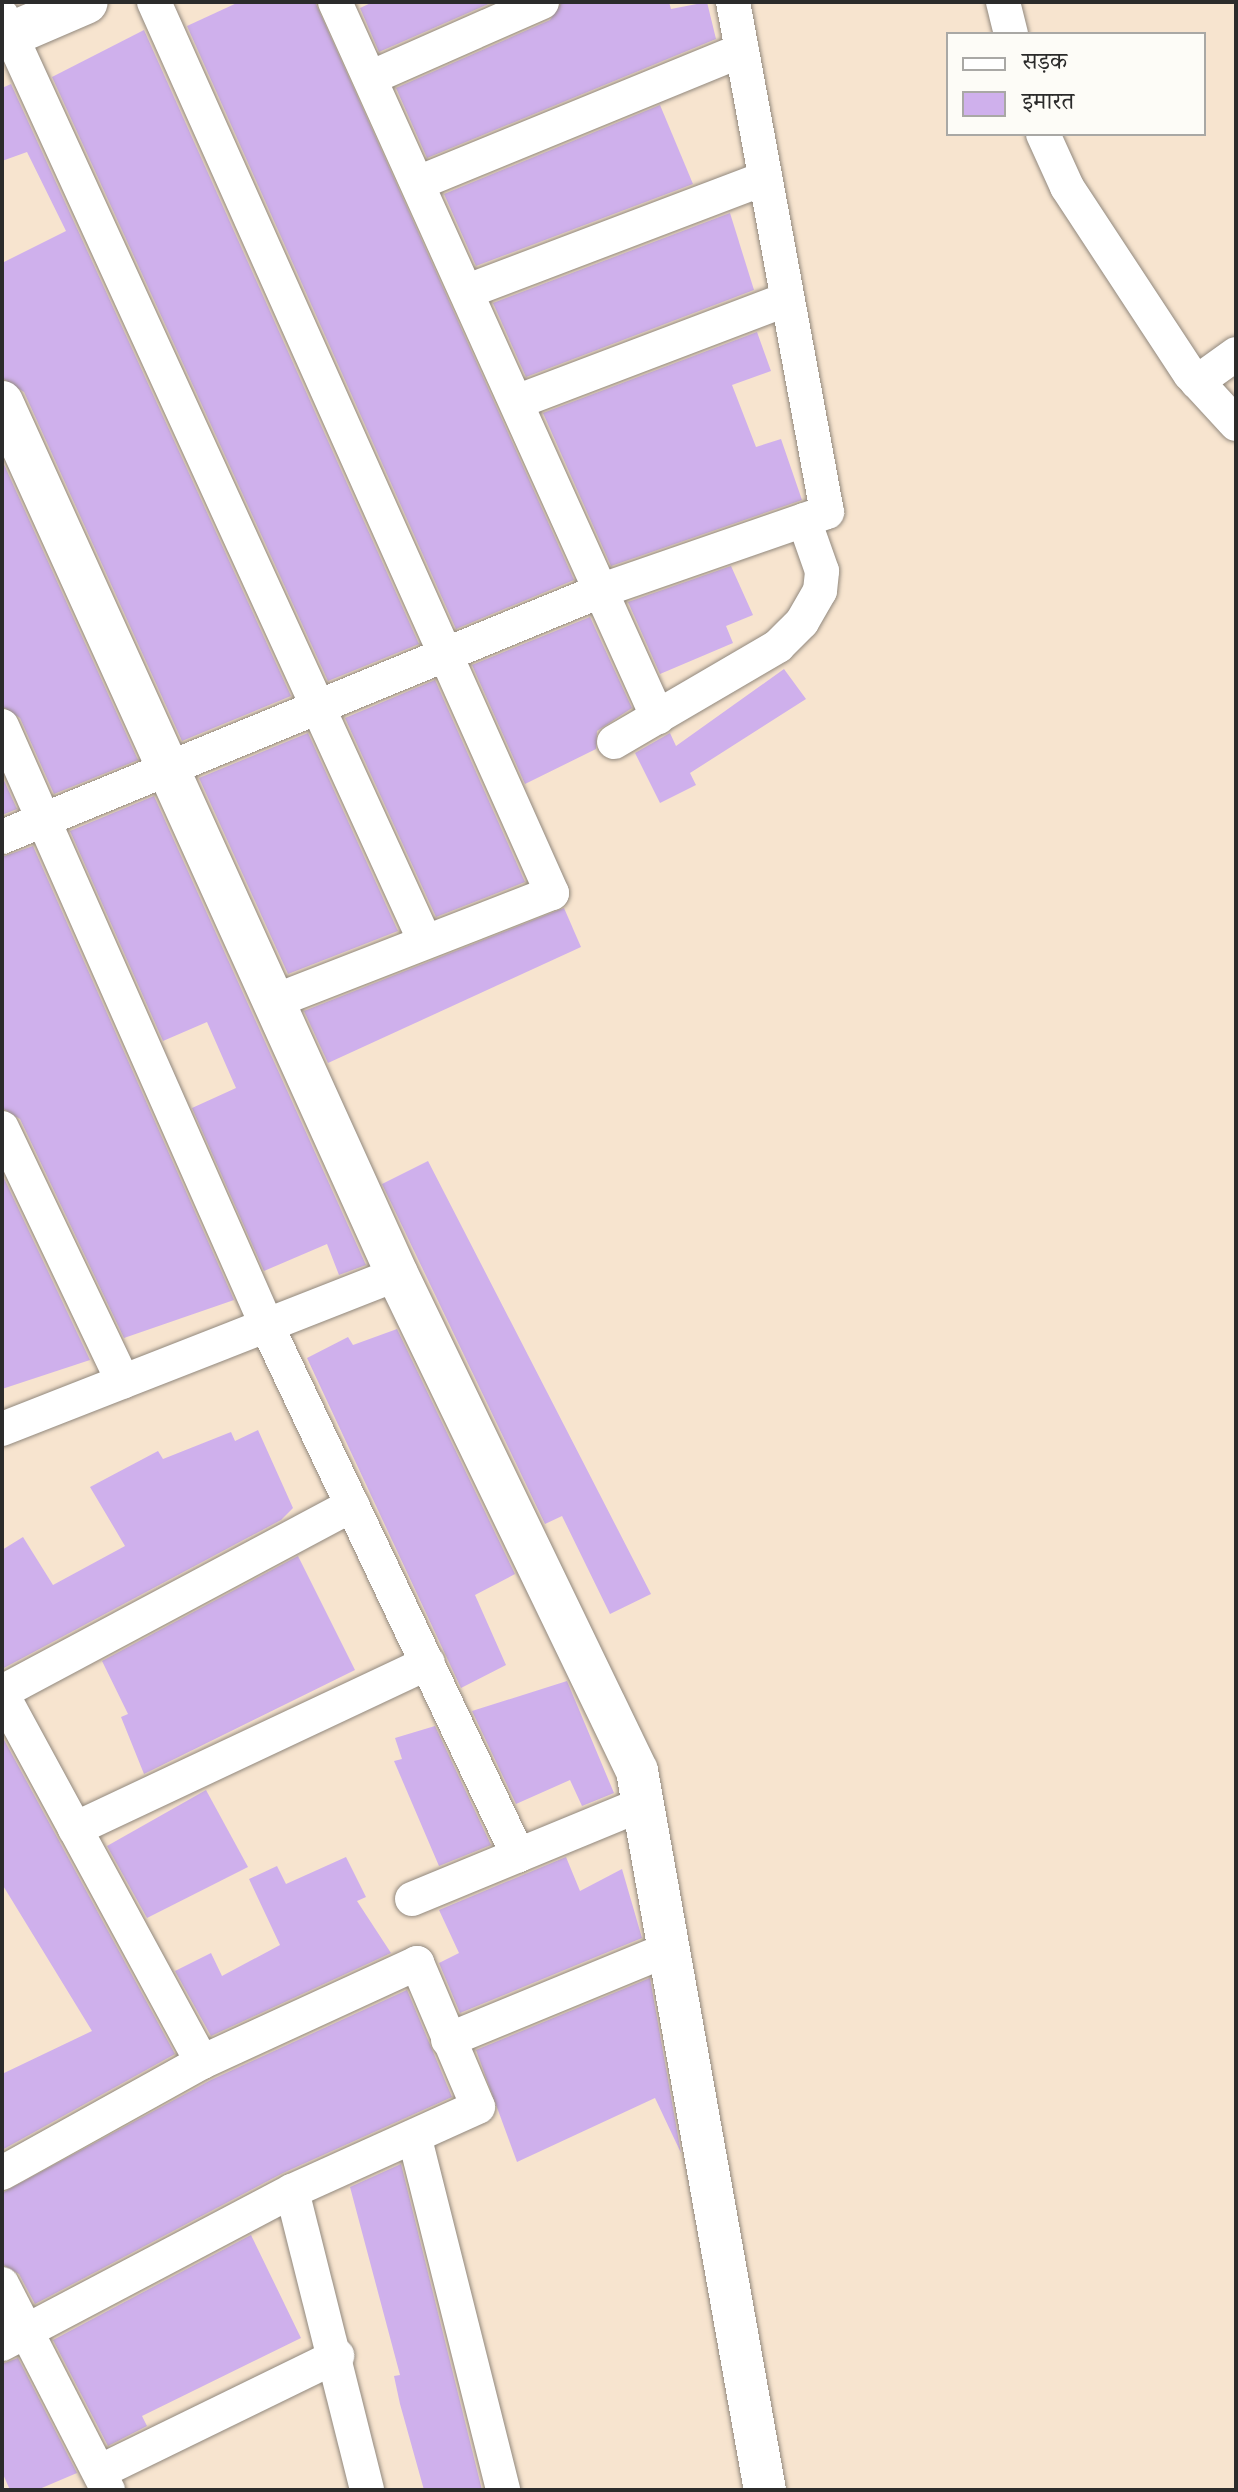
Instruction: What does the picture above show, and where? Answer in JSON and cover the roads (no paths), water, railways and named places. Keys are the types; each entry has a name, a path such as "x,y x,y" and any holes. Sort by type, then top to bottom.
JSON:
{"main road":[{"path":"6,29 86,2"}],"street":[{"path":"154,2 451,658 552,893 424,939 277,1000"},
{"path":"335,2 605,589 658,718"},
{"path":"370,78 542,2"},
{"path":"2,837 451,658 605,589 827,512 733,2"},
{"path":"1003,2 1010,32"},
{"path":"6,29 323,708 424,939"},
{"path":"418,183 742,50"},
{"path":"1044,136 1067,187 1197,382 1236,424"},
{"path":"468,291 765,178"},
{"path":"519,401 787,299"},
{"path":"1197,382 1236,354"},
{"path":"2,402 172,767 397,1274 637,1771 671,1948 765,2490"},
{"path":"614,742 778,646 811,611 822,571 804,520"},
{"path":"2,726 267,1326 518,1855"},
{"path":"2,1128 123,1382"},
{"path":"2,1429 397,1274"},
{"path":"202,2062 2,1693 352,1505"},
{"path":"75,1829 428,1663"},
{"path":"412,1899 643,1804"},
{"path":"448,2040 671,1948"},
{"path":"2,2173 202,2062 417,1963 478,2107 415,2139 292,2191 16,2337"},
{"path":"415,2139 503,2490"},
{"path":"292,2191 337,2356 367,2490"},
{"path":"2,2284 16,2337 104,2481 337,2356"}]}
